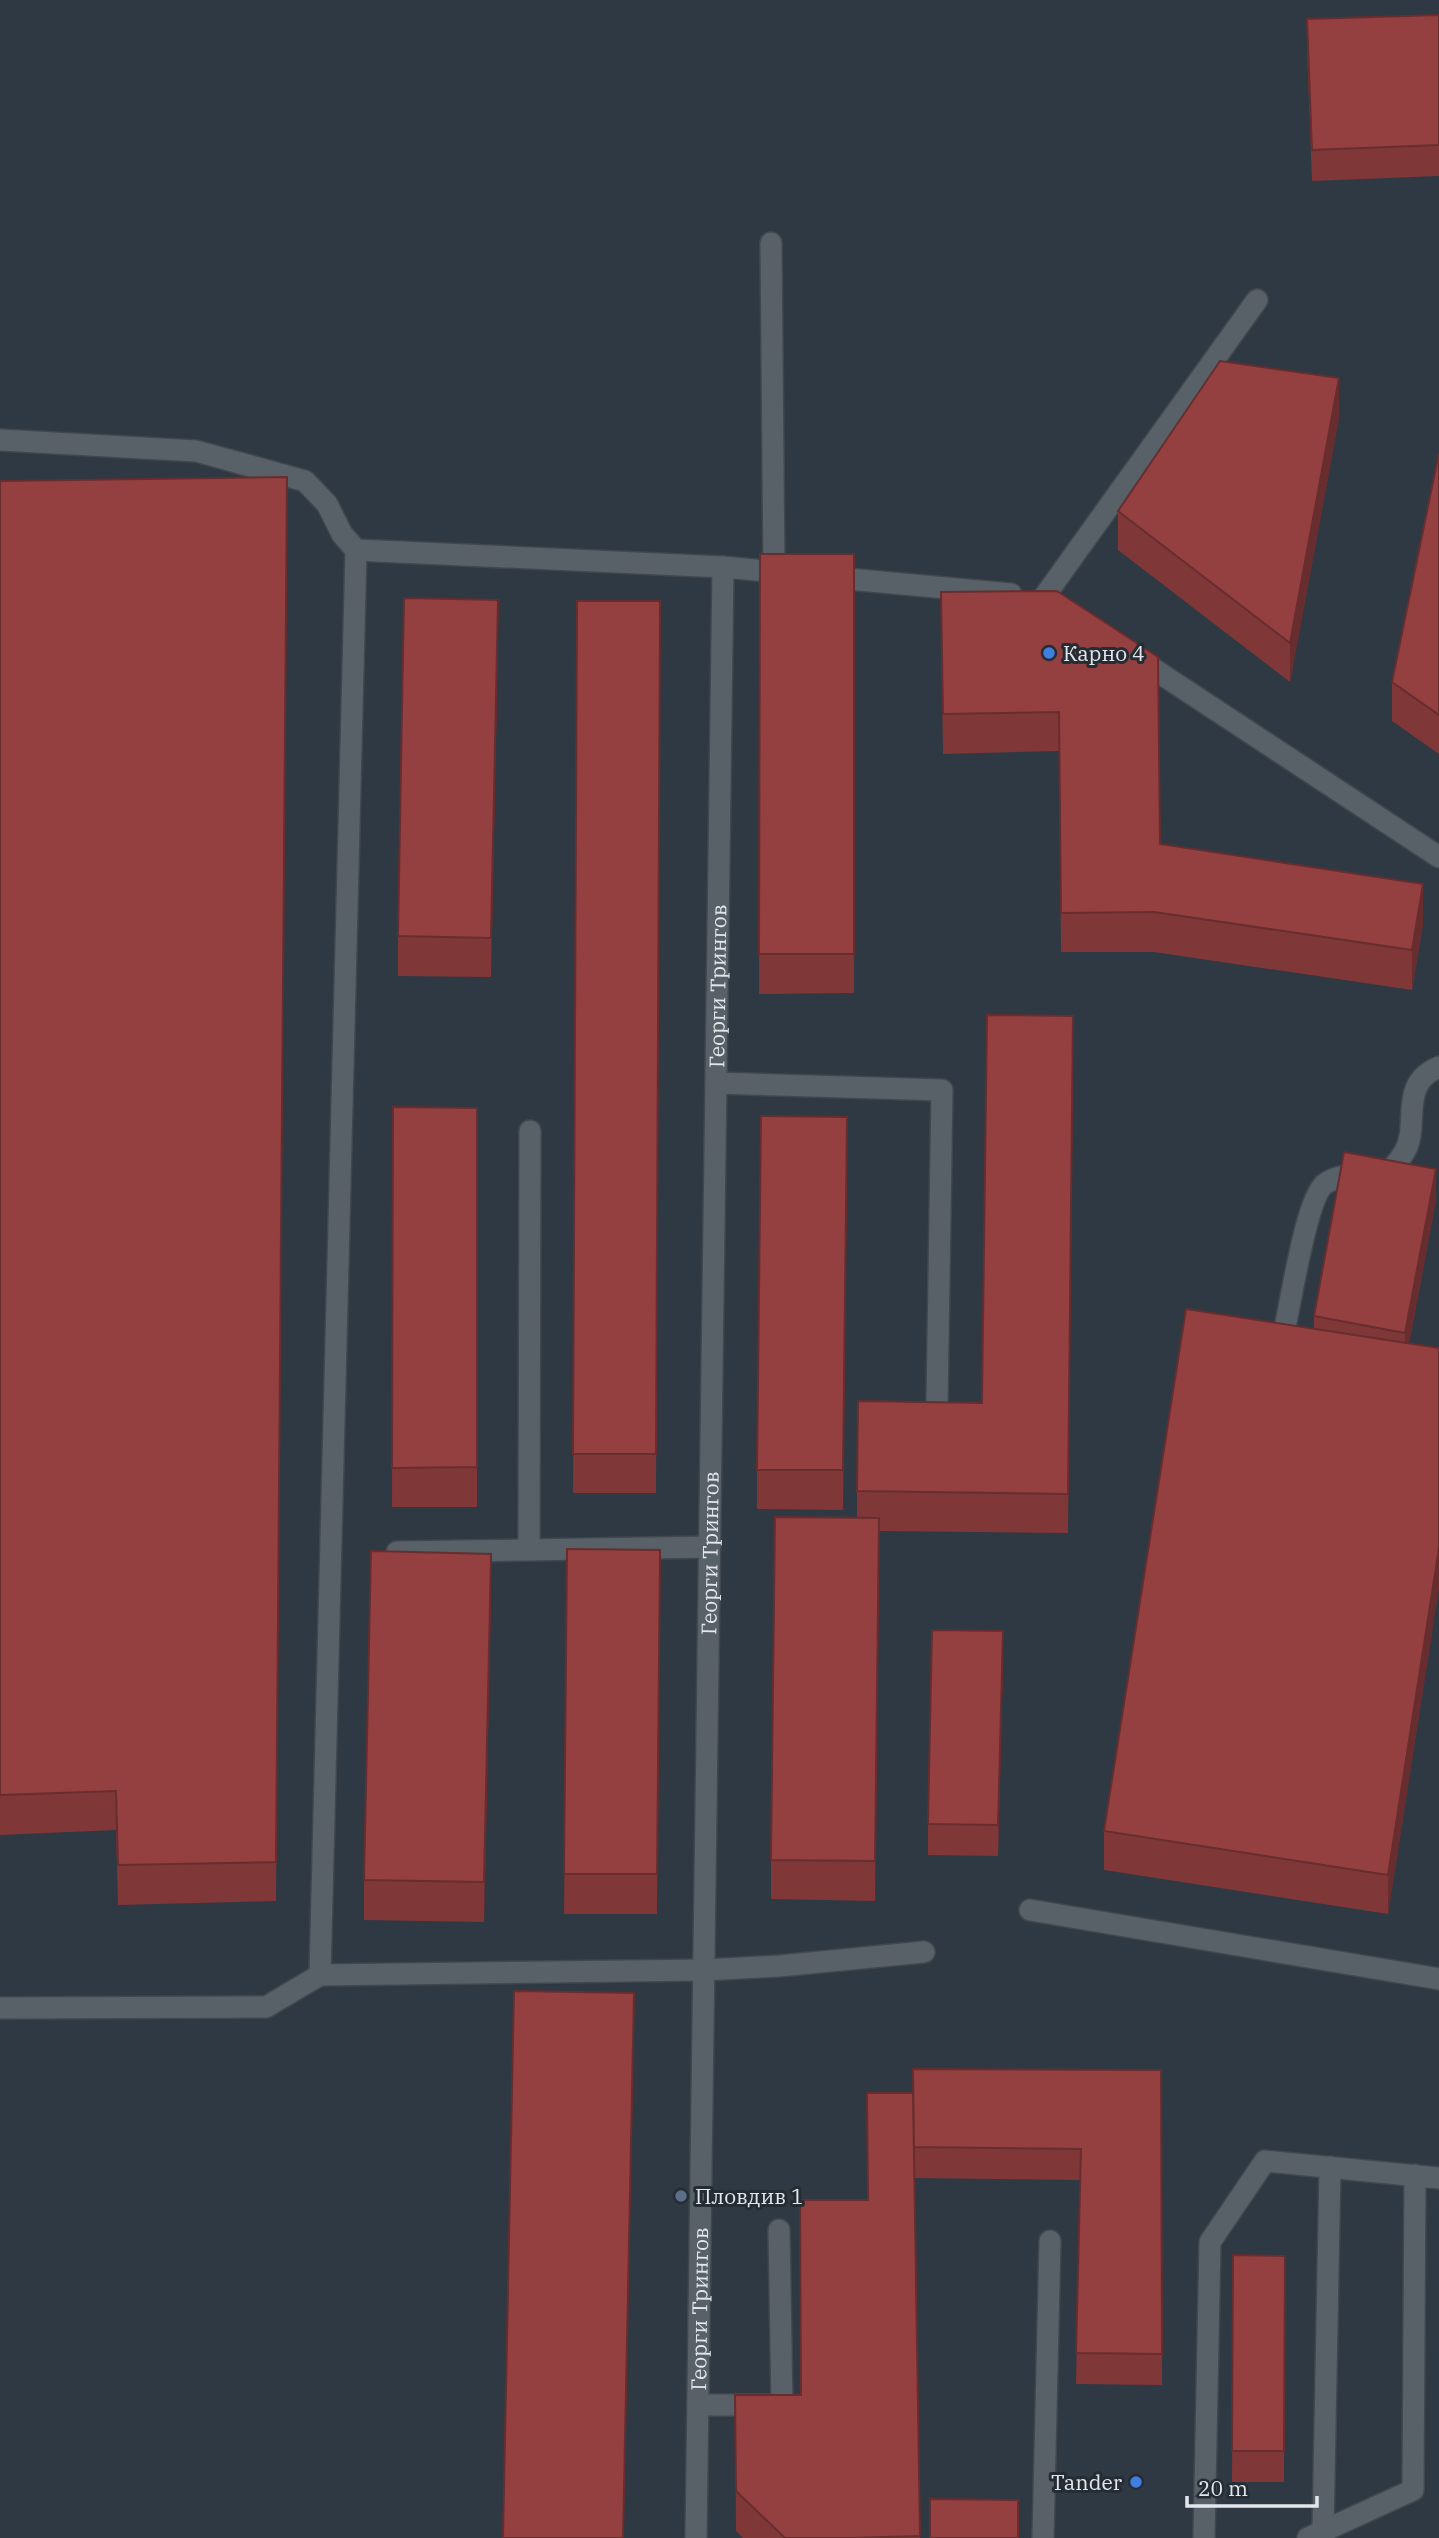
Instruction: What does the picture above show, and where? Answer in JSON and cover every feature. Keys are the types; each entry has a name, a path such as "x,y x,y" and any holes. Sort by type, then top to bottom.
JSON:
{"street":[{"path":"771,243 774,572"},
{"path":"356,550 723,567 1050,601 1256,300"},
{"path":"0,440 196,451 305,481 327,504 342,534 356,550 320,1975"},
{"name":"Георги Трингов","path":"696,2538 723,567"},
{"path":"1125,651 1439,857"},
{"path":"1285,1326 1312,1202 1324,1184 1346,1175 1373,1178 1394,1167 1407,1147 1414,1093 1427,1072 1439,1067"},
{"path":"716,1083 942,1090 937,1403"},
{"path":"529,1550 530,1131"},
{"path":"397,1552 710,1547"},
{"path":"1030,1910 1439,1979"},
{"path":"0,2008 266,2007 320,1975 705,1970 924,1952"},
{"path":"1204,2538 1210,2242 1265,2161 1439,2178"},
{"path":"1330,2167 1316,2535 1413,2490 1415,2175"},
{"path":"698,2405 782,2405 779,2230"},
{"path":"1043,2538 1050,2241"}],"shaded area":[{"path":"0,0 1439,0 1439,2538 0,2538"}],"building":[{"path":"1439,15 1439,145 1312,150 1307,19"},
{"path":"1220,361 1339,378 1290,643 1118,511"},
{"path":"1439,453 1439,715 1392,682"},
{"path":"287,477 276,1862 118,1865 116,1791 0,1795 0,481"},
{"path":"760,554 854,554 854,954 759,954"},
{"path":"1057,591 1158,657 1160,844 1423,884 1412,950 1154,912 1061,913 1059,712 943,714 941,592"},
{"path":"404,598 498,600 491,938 398,936"},
{"path":"577,601 660,601 656,1454 573,1454"},
{"path":"987,1015 1073,1016 1068,1494 857,1491 858,1401 982,1403"},
{"path":"393,1107 477,1108 477,1467 392,1468"},
{"path":"761,1116 847,1117 843,1470 757,1470"},
{"path":"1344,1152 1436,1169 1405,1333 1314,1316"},
{"path":"1186,1309 1439,1348 1439,1548 1388,1875 1104,1831"},
{"path":"775,1517 879,1518 875,1861 771,1860"},
{"path":"567,1549 660,1550 657,1874 564,1874"},
{"path":"371,1551 491,1554 484,1882 364,1880"},
{"path":"932,1630 1003,1631 998,1825 928,1824"},
{"path":"514,1991 634,1993 623,2538 503,2538"},
{"path":"913,2069 1161,2070 1162,2354 1076,2353 1081,2149 914,2147"},
{"path":"867,2093 913,2093 920,2536 785,2538 736,2491 735,2395 801,2395 800,2200 868,2200"},
{"path":"1233,2255 1285,2256 1284,2451 1232,2451"},
{"path":"930,2499 1018,2500 1018,2538 930,2538"}],"place":[{"name":"Карно 4","path":"1049,653"},
{"name":"Пловдив 1","path":"681,2196"},
{"name":"Tander","path":"1136,2482"}]}
